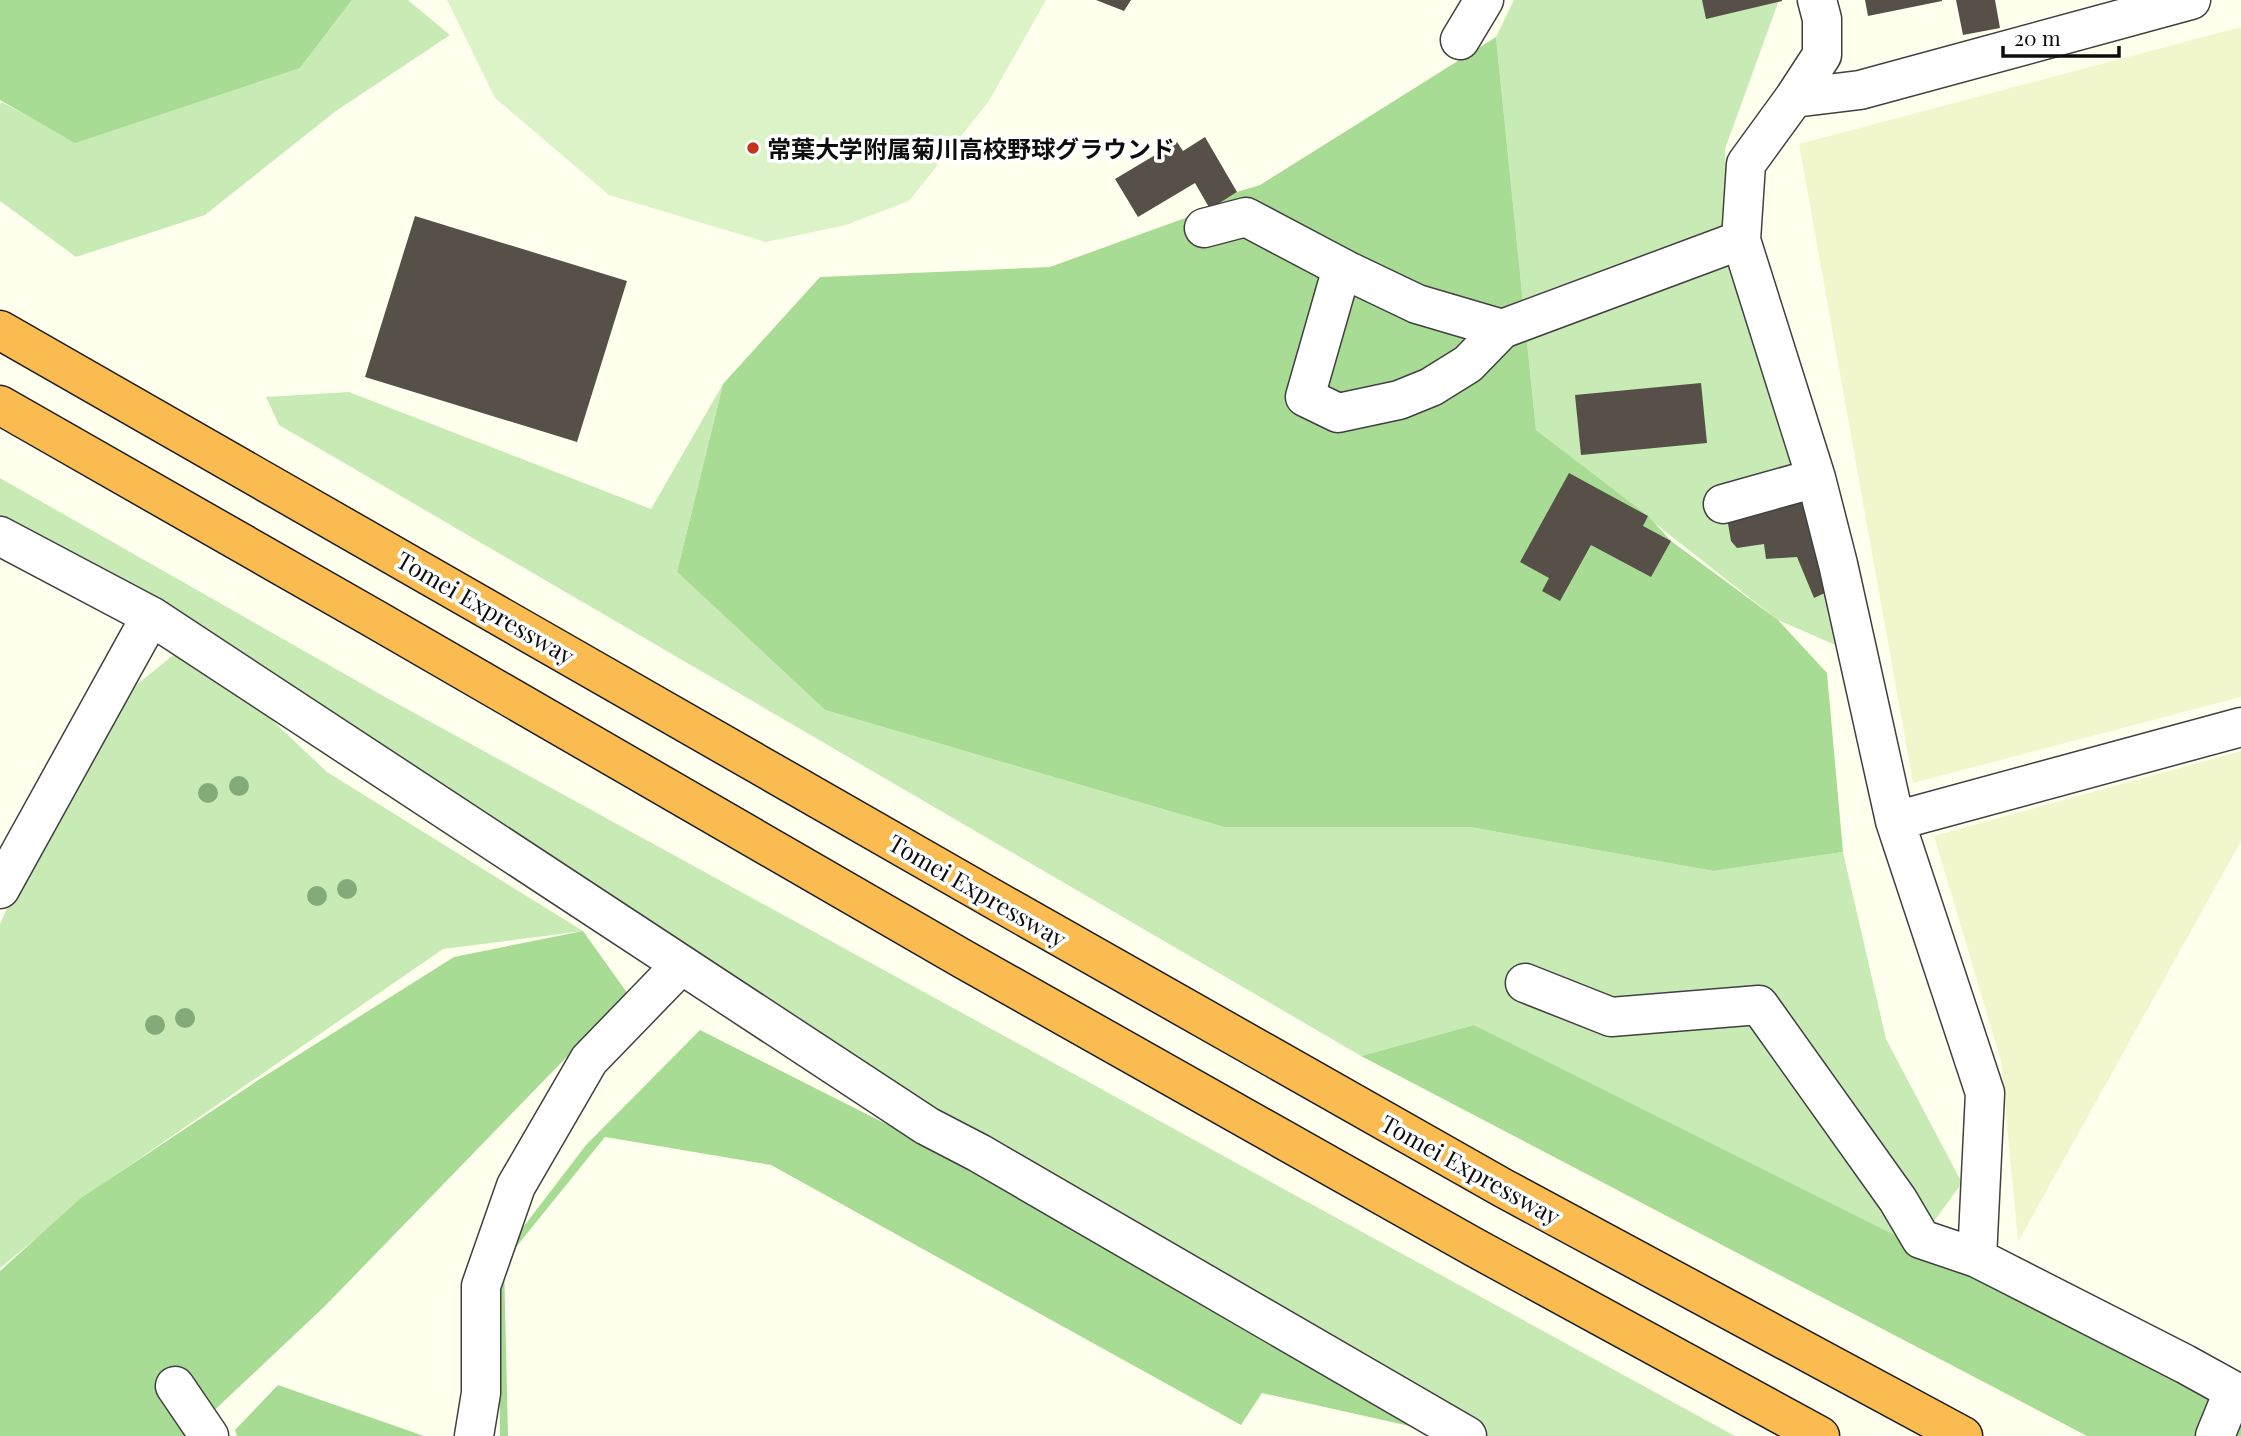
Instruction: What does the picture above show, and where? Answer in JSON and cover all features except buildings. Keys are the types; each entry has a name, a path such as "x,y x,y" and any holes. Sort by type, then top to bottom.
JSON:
{"highway":[{"name":"Tomei Expressway","path":"0,330 1479,1174 1963,1436"},
{"path":"0,405 963,960 1484,1253 1820,1436"}],"street":[{"path":"1460,40 1484,0"},
{"path":"1817,0 1822,19 1822,55 1794,99 1746,164 1741,240 1816,478 1838,564 1895,821 1985,1093 1977,1258"},
{"path":"1794,99 1860,90 2191,0"},
{"path":"1204,229 1246,217 1417,304 1502,328"},
{"path":"1342,268 1305,397 1338,413 1399,400 1431,387 1468,364 1502,328 1741,240"},
{"path":"1723,505 1816,478"},
{"path":"0,536 151,616 927,1126 979,1153 1467,1436"},
{"path":"0,889 151,616"},
{"path":"1895,821 2241,727"},
{"path":"474,1436 481,1394 481,1286 516,1186 589,1060 681,965"},
{"path":"1525,983 1611,1017 1759,1005 1898,1200 1921,1239 1977,1258 2185,1363 2237,1393 2215,1436"},
{"path":"175,1387 209,1436"}],"green space":[{"path":"0,0 352,0 300,68 75,143 0,100"},
{"path":"352,0 408,0 450,35 336,111 205,215 76,257 0,201 2,102 63,135 300,68"},
{"name":"常葉大学附属菊川高校野球グラウンド","path":"447,0 1046,0 989,101 909,201 846,225 766,242 609,195 495,98"},
{"path":"1514,0 1779,0 1725,149 1729,270 1805,498 1840,647 1778,620 1536,430 1496,37"},
{"path":"2241,27 2241,697 1913,783 1799,144"},
{"path":"1496,37 1536,430 1648,516 1671,541 1778,620 1827,673 1843,852 1713,871 1470,827 1224,827 825,710 677,572 723,384 820,277 1050,267 1210,209 1237,192 1260,185"},
{"path":"723,384 677,572 825,710 1224,827 1470,827 1713,871 1843,852 1886,1039 1962,1183 1921,1239 1903,1243 1474,1025 1361,1056 279,425 266,397 349,392 651,509"},
{"path":"0,478 387,698 1735,1436 1478,1436 1341,1363 220,671 327,772 583,931 443,949 104,1183 0,1268 0,924 92,721 182,648 0,542"},
{"path":"2241,751 2241,841 2018,1242 2001,1061 1934,836"},
{"path":"583,931 628,994 325,1306 187,1436 0,1436 0,1271 81,1198 260,1079 454,957"},
{"path":"1474,1025 2241,1408 2241,1436 2087,1436 1361,1056"},
{"path":"700,1030 1322,1344 1454,1436 1262,1393 1241,1425 771,1165 605,1137 504,1262 508,1436 500,1436 498,1260 586,1145"},
{"path":"278,1385 424,1436 237,1436 235,1430"}],"place":[{"name":"常葉大学附属菊川高校野球グラウンド","path":"753,148"}]}
